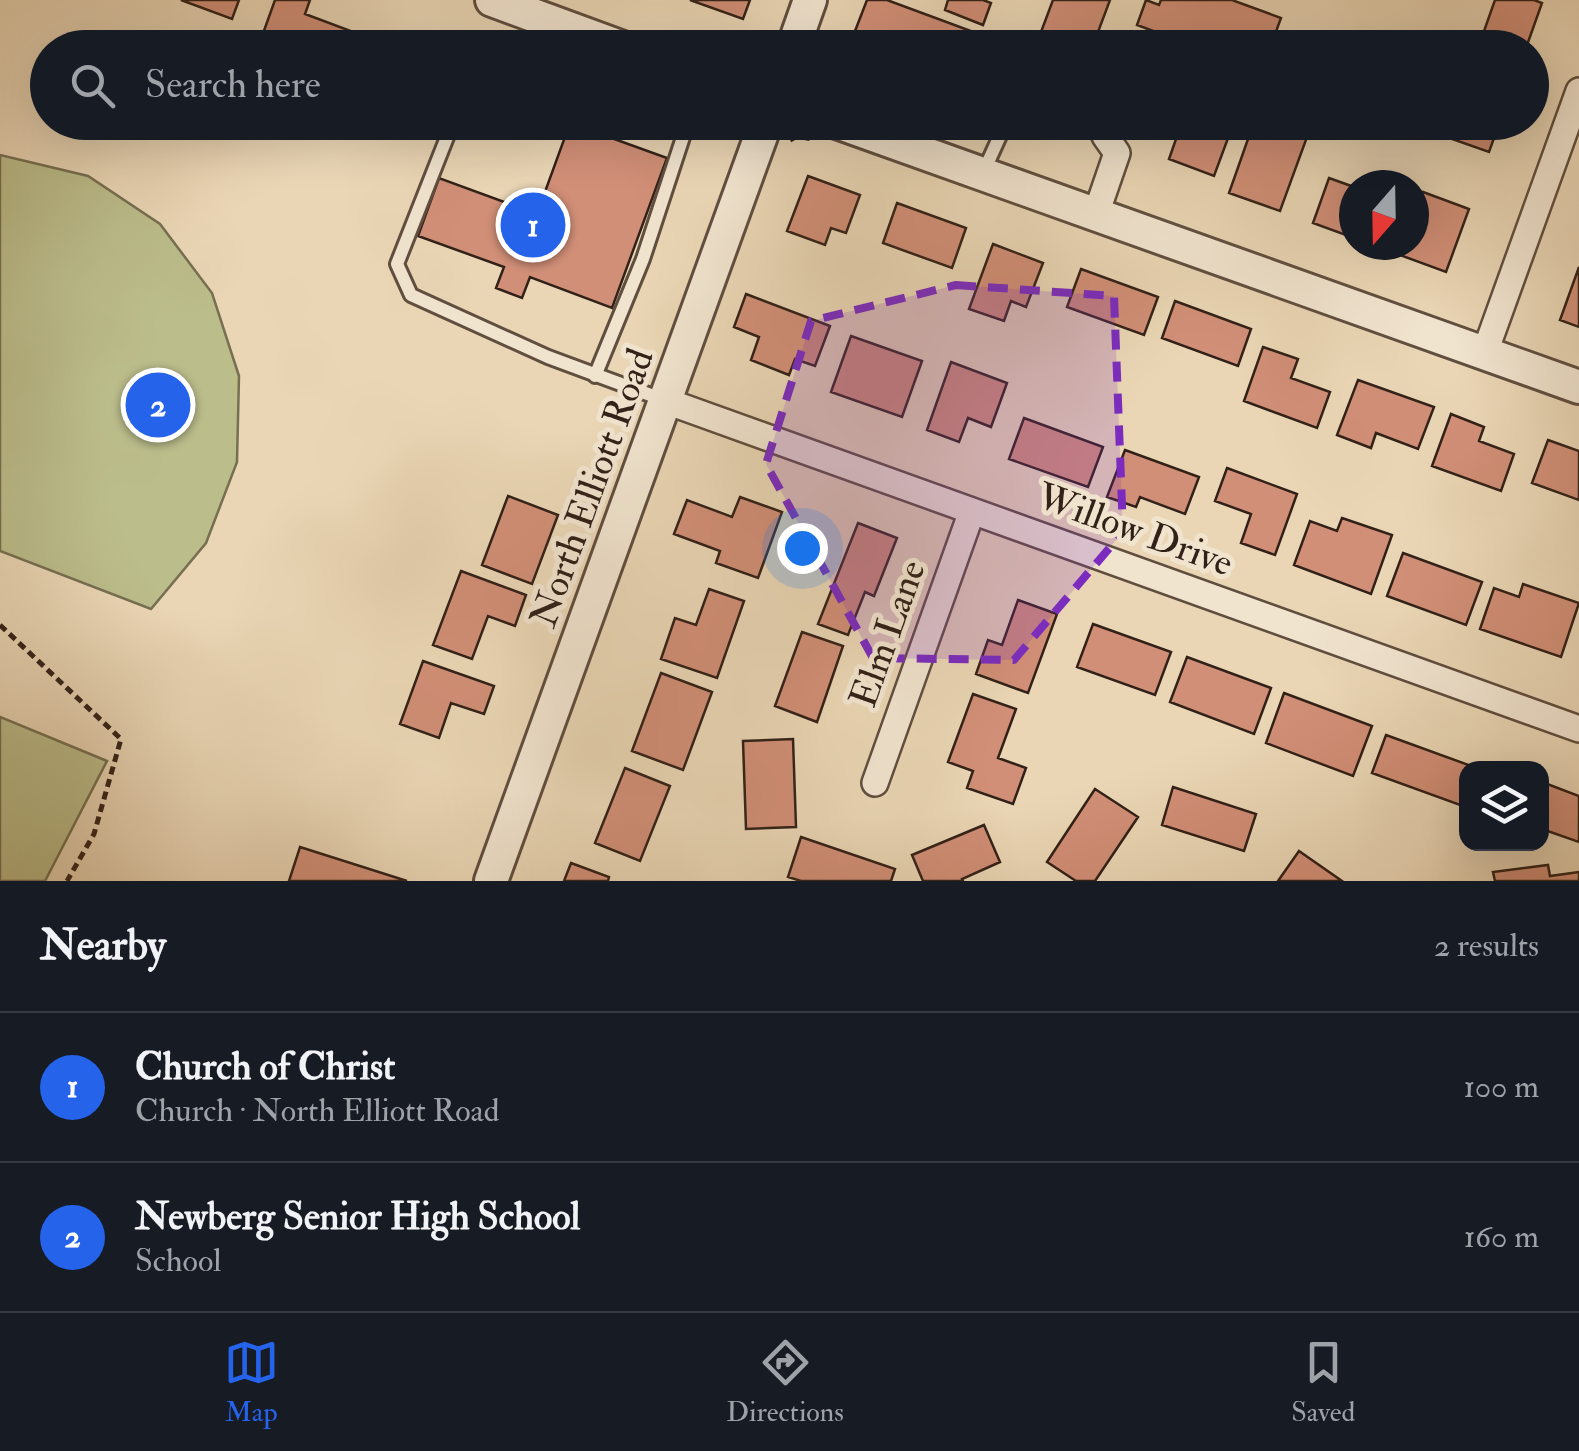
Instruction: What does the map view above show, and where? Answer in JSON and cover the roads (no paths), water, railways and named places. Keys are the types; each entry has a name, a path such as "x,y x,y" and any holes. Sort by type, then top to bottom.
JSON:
{"street":[{"path":"492,0 532,30"},
{"path":"807,30 810,0"},
{"path":"1485,352 1579,91"},
{"name":"North Elliott Road","path":"491,881 666,401 772,140"},
{"path":"855,140 984,173 1579,387"},
{"path":"1096,214 1117,153 1108,140"},
{"name":"Willow Drive","path":"666,401 1579,729"},
{"name":"Elm Lane","path":"874,783 972,511"}],"lane":[{"path":"447,140 397,264 411,296 595,376 666,401"},
{"path":"595,376 642,259 682,140"},
{"path":"984,173 998,140"}],"place":[{"name":"Church of Christ","path":"533,225"},
{"name":"Newberg Senior High School","path":"158,405"}]}
